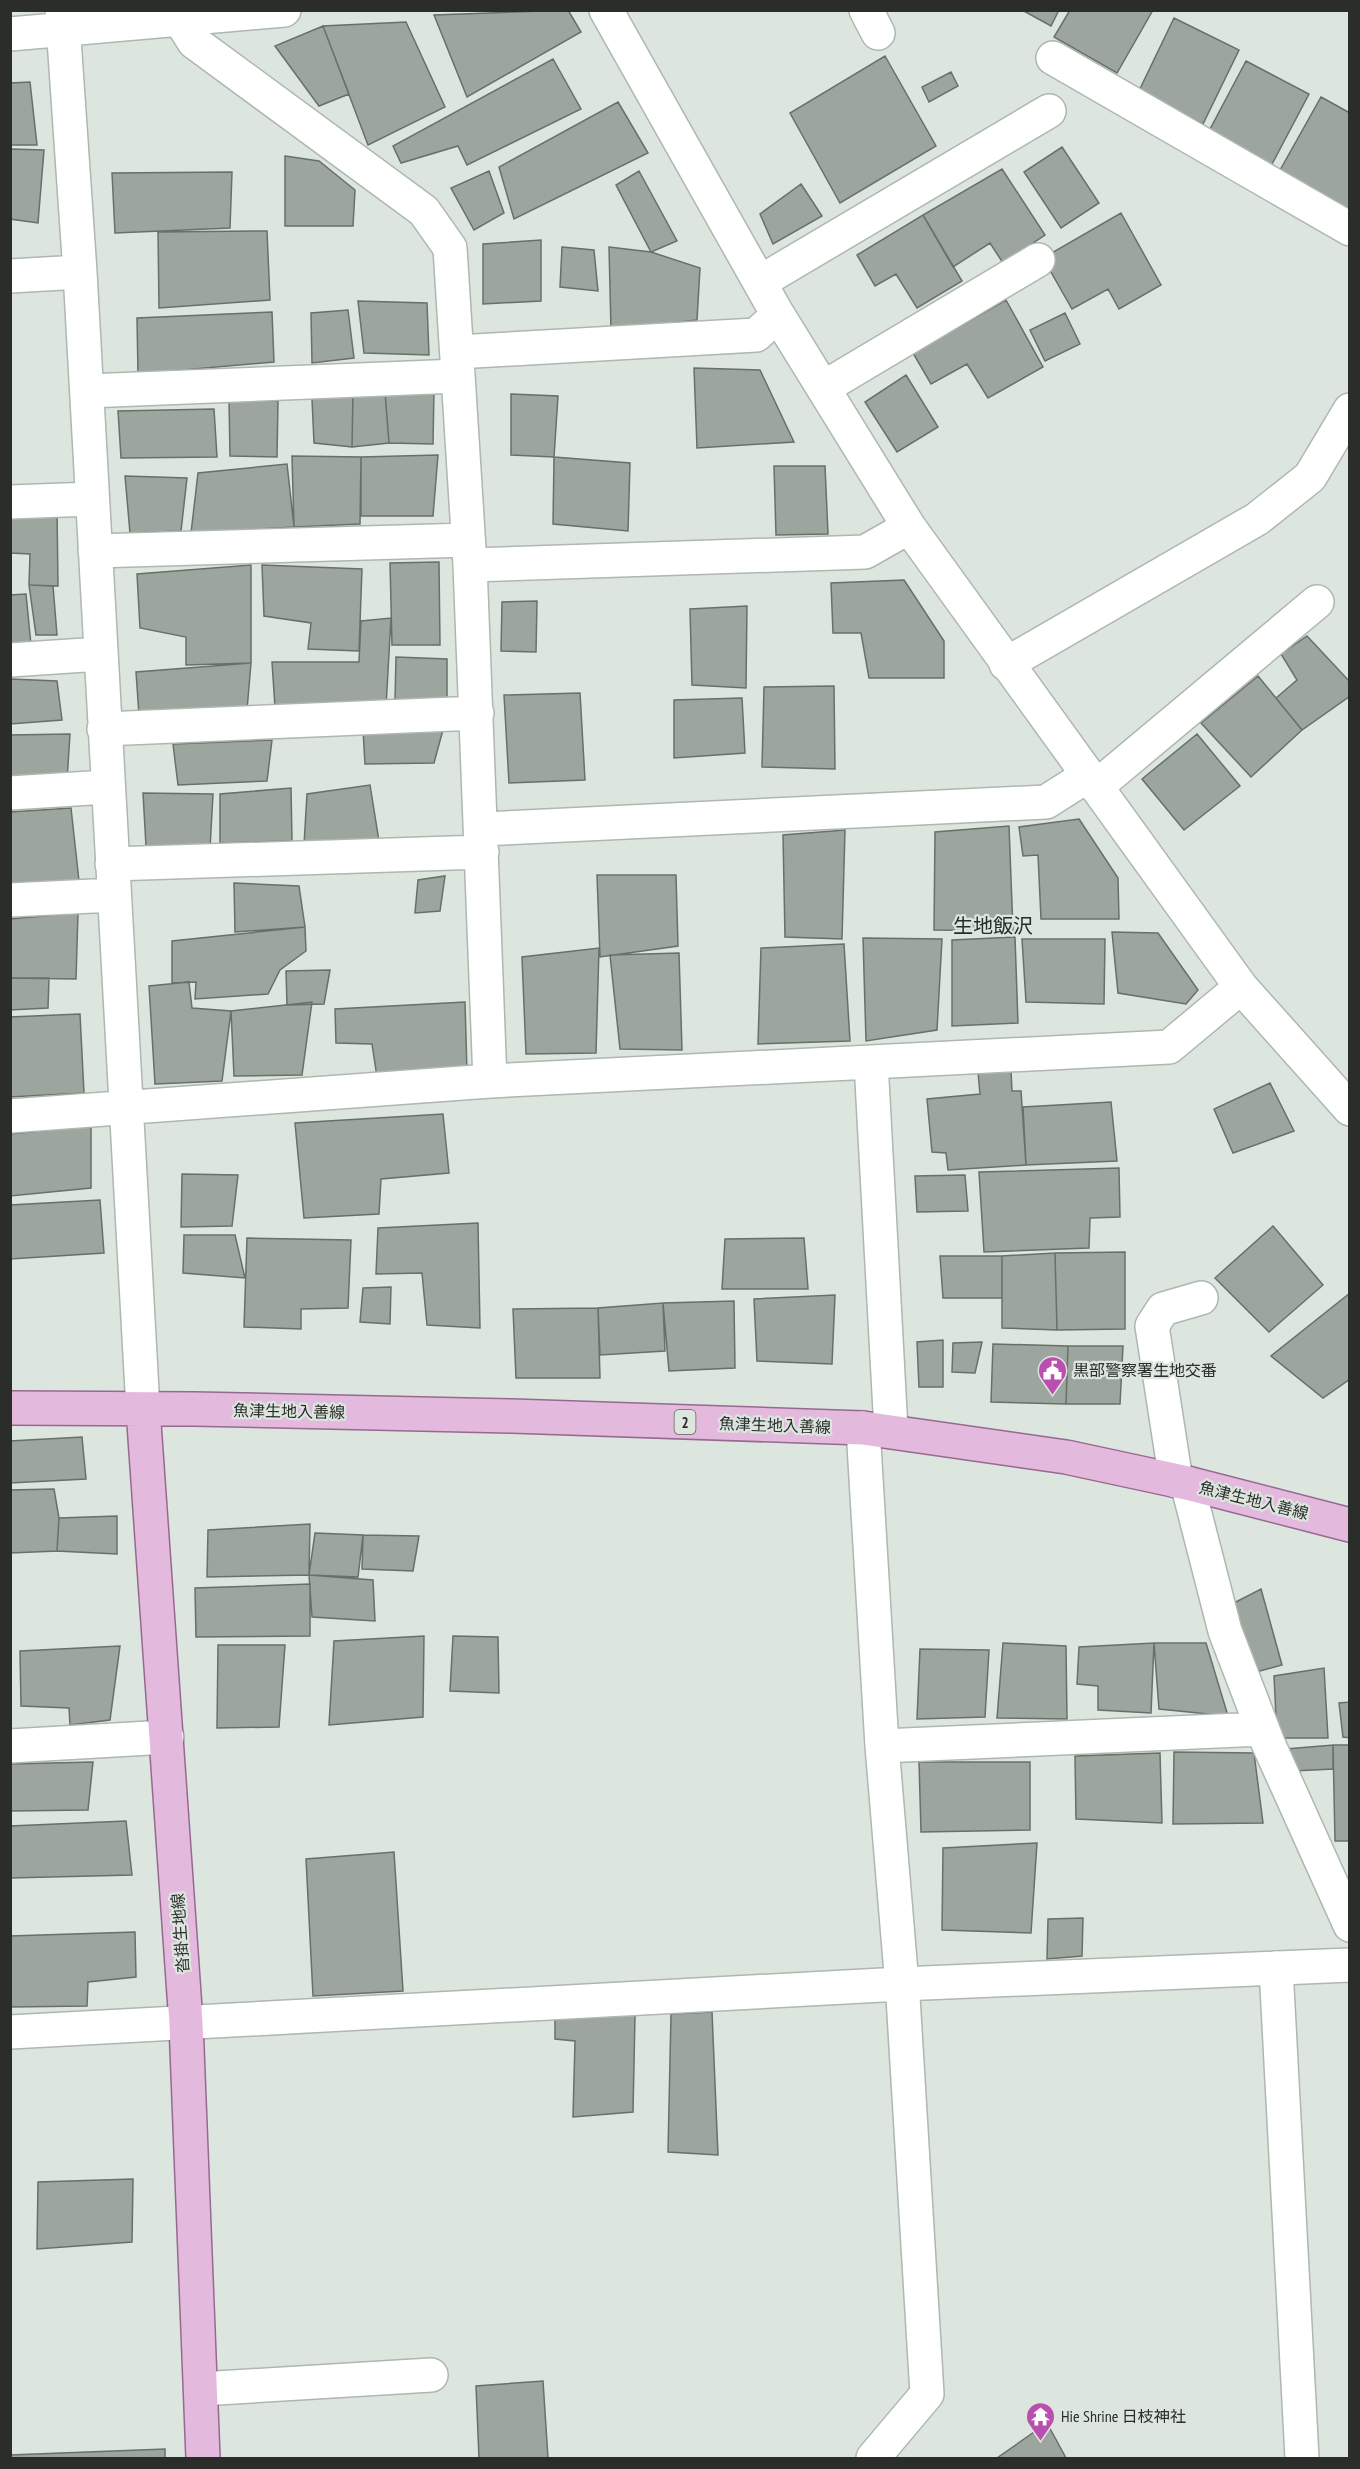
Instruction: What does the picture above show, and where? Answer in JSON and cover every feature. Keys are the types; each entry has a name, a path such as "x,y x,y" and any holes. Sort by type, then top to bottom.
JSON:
{"main road":[{"name":"魚津生地入善線","path":"10,1408 512,1416 877,1429 1066,1457 1182,1482 1350,1525"},
{"name":"沓掛生地線","path":"143,1409 186,2023 203,2458"}],"street":[{"path":"10,34 62,20 179,18 284,10"},
{"path":"606,10 778,315 909,527 1241,987 1350,1109"},
{"path":"179,18 194,42 424,211 450,248 477,713 490,1081"},
{"path":"62,20 87,391 143,1409"},
{"path":"1053,58 1350,229"},
{"path":"760,282 1049,111"},
{"path":"823,388 1038,260"},
{"path":"10,276 80,272"},
{"path":"87,391 457,364 756,335 778,315"},
{"path":"1006,664 1257,519 1310,477 1350,410"},
{"path":"10,502 92,499"},
{"path":"95,551 865,552 909,527"},
{"path":"10,900 113,879 482,840 1046,802 1092,782 1317,602"},
{"path":"10,660 100,654"},
{"path":"105,729 477,713"},
{"path":"10,793 107,787"},
{"path":"10,1116 490,1081 1169,1047 1241,987"},
{"path":"871,1062 882,1746 901,1984 927,2394 873,2458"},
{"path":"1201,1298 1163,1309 1152,1326 1182,1482 1225,1631 1262,1729 1350,1925"},
{"path":"882,1746 1262,1729"},
{"path":"10,1746 167,1737"},
{"path":"10,2032 901,1984 1350,1965"},
{"path":"1276,1968 1302,2458"},
{"path":"201,2389 431,2375"}],"building":[{"path":"568,10 581,32 467,97 434,15"},
{"path":"1022,10 1059,10 1051,26"},
{"path":"1070,10 1153,10 1117,73 1054,37"},
{"path":"1174,18 1239,50 1203,124 1138,93"},
{"path":"406,22 445,107 368,145 323,26"},
{"path":"323,26 349,94 319,106 275,46"},
{"path":"885,56 936,146 840,203 790,113"},
{"path":"553,59 581,109 467,165 458,146 401,163 393,146"},
{"path":"1246,61 1309,94 1271,166 1208,133"},
{"path":"951,72 958,86 929,102 922,87"},
{"path":"30,82 37,145 10,145 10,83"},
{"path":"1321,97 1350,113 1350,211 1279,172"},
{"path":"618,102 648,153 514,219 499,167"},
{"path":"1062,147 1099,203 1061,228 1024,172"},
{"path":"10,149 44,150 38,223 10,219"},
{"path":"285,156 319,161 355,190 353,226 285,226"},
{"path":"1002,169 1045,235 1003,263 990,243 953,267 923,215"},
{"path":"489,171 504,213 474,230 451,188"},
{"path":"639,171 677,241 651,252 616,185"},
{"path":"232,172 230,228 115,233 112,173"},
{"path":"801,184 822,216 773,244 760,214"},
{"path":"1121,213 1161,285 1119,309 1108,289 1072,309 1043,258"},
{"path":"923,215 962,281 917,308 896,274 875,286 857,255"},
{"path":"267,231 270,300 159,308 158,232"},
{"path":"541,240 541,301 483,304 483,244"},
{"path":"562,247 594,250 598,291 560,287"},
{"path":"609,247 651,252 700,268 697,320 611,330"},
{"path":"1006,300 1043,367 988,398 967,364 931,384 913,353"},
{"path":"358,301 427,303 429,355 364,353"},
{"path":"348,310 354,358 312,363 311,313"},
{"path":"272,312 274,362 138,374 137,318"},
{"path":"1065,313 1080,344 1045,361 1030,330"},
{"path":"694,368 760,370 794,442 697,448"},
{"path":"906,375 938,427 897,452 865,402"},
{"path":"434,390 433,444 389,443 385,392"},
{"path":"353,392 385,392 389,443 352,447"},
{"path":"353,392 352,447 314,443 312,399"},
{"path":"511,394 558,396 554,457 511,455"},
{"path":"229,399 278,401 277,457 230,456"},
{"path":"214,409 217,457 121,458 118,411"},
{"path":"438,455 433,516 361,516 361,457"},
{"path":"292,456 361,457 360,524 294,527"},
{"path":"554,457 630,463 628,531 553,524"},
{"path":"287,464 294,527 191,533 198,473"},
{"path":"774,466 825,466 828,534 776,535"},
{"path":"125,476 187,478 181,531 130,533"},
{"path":"57,508 58,586 29,585 30,554 10,553 10,511"},
{"path":"439,562 440,645 392,645 390,563"},
{"path":"251,565 251,663 186,665 186,637 140,628 137,574"},
{"path":"262,565 362,569 359,651 308,649 311,623 264,616"},
{"path":"904,580 944,641 944,678 869,678 861,633 833,633 831,583"},
{"path":"29,585 53,586 57,635 36,635"},
{"path":"26,594 31,645 10,645 10,595"},
{"path":"537,601 536,652 501,651 502,602"},
{"path":"747,606 746,688 692,685 690,609"},
{"path":"391,618 386,707 275,707 272,662 359,662 361,621"},
{"path":"1307,636 1350,682 1350,696 1302,730 1276,698 1297,680 1281,654"},
{"path":"396,657 447,659 447,705 395,700"},
{"path":"251,663 247,710 139,715 136,672"},
{"path":"1258,676 1302,730 1251,777 1201,723"},
{"path":"10,679 57,681 62,720 10,724"},
{"path":"834,686 835,769 762,767 764,687"},
{"path":"580,693 585,780 509,783 504,695"},
{"path":"742,698 745,753 674,758 674,700"},
{"path":"444,726 434,763 365,764 363,730"},
{"path":"70,734 67,780 10,779 10,735"},
{"path":"1197,734 1240,786 1184,830 1142,779"},
{"path":"272,740 267,781 178,785 173,744"},
{"path":"370,785 379,841 304,845 307,794"},
{"path":"291,788 292,841 220,843 220,794"},
{"path":"143,793 213,794 210,849 146,846"},
{"path":"71,808 79,881 10,883 10,812"},
{"path":"1079,819 1118,878 1119,919 1041,919 1038,855 1023,856 1019,827"},
{"path":"1009,826 1013,931 934,930 935,832"},
{"path":"845,830 842,939 785,937 783,835"},
{"path":"597,875 676,875 678,946 600,957"},
{"path":"445,876 440,911 415,913 418,880"},
{"path":"234,883 299,886 305,927 235,932"},
{"path":"78,913 76,979 10,978 10,919"},
{"path":"305,927 306,951 280,970 268,994 195,999 196,982 172,983 172,941"},
{"path":"1112,932 1158,933 1198,990 1186,1004 1118,993"},
{"path":"1015,937 1018,1023 952,1026 952,940"},
{"path":"863,938 942,939 937,1030 866,1041"},
{"path":"1022,939 1105,939 1104,1004 1026,1002"},
{"path":"844,944 850,1041 758,1044 761,948"},
{"path":"599,948 596,1053 526,1054 522,957"},
{"path":"679,953 682,1050 620,1049 610,955"},
{"path":"330,970 324,1004 287,1005 286,971"},
{"path":"10,978 49,978 48,1008 10,1010"},
{"path":"189,982 192,1008 231,1011 222,1081 155,1084 149,986"},
{"path":"312,1002 302,1075 234,1076 231,1011"},
{"path":"465,1002 467,1072 377,1077 372,1044 336,1043 335,1009"},
{"path":"80,1014 84,1093 10,1097 10,1017"},
{"path":"1011,1071 1012,1091 1021,1091 1026,1165 948,1170 946,1153 932,1152 927,1099 980,1094 978,1072"},
{"path":"1270,1083 1294,1131 1233,1153 1214,1109"},
{"path":"1111,1102 1117,1161 1026,1165 1023,1107"},
{"path":"443,1114 449,1173 381,1179 379,1214 304,1218 295,1123"},
{"path":"91,1126 91,1188 10,1196 10,1134"},
{"path":"1119,1168 1120,1217 1090,1218 1089,1248 984,1252 979,1172"},
{"path":"182,1174 238,1175 232,1226 181,1227"},
{"path":"965,1175 968,1211 917,1212 915,1176"},
{"path":"100,1200 104,1253 10,1259 10,1205"},
{"path":"478,1223 480,1328 427,1325 422,1273 376,1274 378,1228"},
{"path":"1273,1226 1323,1285 1269,1332 1215,1278"},
{"path":"184,1235 235,1235 245,1278 183,1273"},
{"path":"247,1238 351,1240 348,1308 301,1309 301,1329 244,1327"},
{"path":"804,1238 808,1289 722,1289 725,1239"},
{"path":"1125,1252 1125,1329 1057,1330 1055,1253"},
{"path":"1055,1253 1057,1330 1002,1328 1002,1256"},
{"path":"940,1256 1002,1256 1002,1298 943,1298"},
{"path":"391,1287 390,1324 360,1322 363,1288"},
{"path":"1350,1293 1350,1379 1323,1398 1271,1356"},
{"path":"835,1295 832,1364 757,1361 754,1299"},
{"path":"734,1301 735,1368 669,1371 663,1303"},
{"path":"663,1303 665,1351 600,1355 598,1308"},
{"path":"598,1308 600,1378 516,1378 513,1309"},
{"path":"943,1340 943,1387 919,1387 917,1342"},
{"path":"982,1342 975,1373 952,1372 953,1343"},
{"path":"993,1344 1068,1346 1066,1404 991,1402"},
{"path":"1068,1346 1123,1346 1120,1404 1066,1404"},
{"path":"82,1437 86,1479 10,1483 10,1441"},
{"path":"54,1489 59,1518 57,1551 10,1553 10,1490"},
{"path":"117,1516 117,1554 57,1551 59,1518"},
{"path":"310,1524 309,1575 207,1577 208,1530"},
{"path":"315,1533 363,1535 358,1577 309,1575"},
{"path":"363,1535 419,1536 413,1571 362,1569"},
{"path":"309,1575 373,1580 375,1621 312,1617"},
{"path":"310,1584 310,1636 196,1637 195,1588"},
{"path":"1261,1589 1282,1665 1252,1673 1232,1604"},
{"path":"424,1636 423,1717 329,1725 334,1641"},
{"path":"453,1636 498,1637 499,1693 450,1691"},
{"path":"1003,1643 1066,1646 1067,1719 997,1718"},
{"path":"1154,1643 1151,1713 1098,1710 1098,1686 1077,1684 1079,1647"},
{"path":"1154,1643 1206,1643 1228,1716 1159,1709"},
{"path":"218,1645 285,1645 279,1727 217,1728"},
{"path":"120,1646 110,1720 70,1725 69,1708 21,1706 20,1651"},
{"path":"920,1649 989,1650 985,1717 917,1719"},
{"path":"1324,1668 1328,1738 1277,1738 1274,1676"},
{"path":"1350,1702 1350,1738 1343,1737 1339,1703"},
{"path":"1333,1745 1350,1745 1350,1841 1335,1841"},
{"path":"1333,1745 1333,1769 1293,1771 1286,1749"},
{"path":"1174,1752 1254,1753 1263,1823 1173,1824"},
{"path":"1160,1753 1162,1823 1076,1819 1075,1756"},
{"path":"93,1762 88,1810 10,1811 10,1764"},
{"path":"919,1762 1030,1762 1030,1830 921,1832"},
{"path":"126,1821 132,1875 10,1878 10,1826"},
{"path":"1037,1843 1031,1933 942,1930 943,1848"},
{"path":"394,1852 403,1991 313,1996 306,1859"},
{"path":"1083,1918 1082,1956 1047,1959 1048,1919"},
{"path":"135,1932 136,1977 88,1982 87,2006 10,2007 10,1936"},
{"path":"712,2012 718,2155 668,2152 671,2014"},
{"path":"635,2015 633,2112 573,2117 575,2041 555,2039 555,2016"},
{"path":"133,2179 132,2242 37,2249 38,2182"},
{"path":"543,2381 548,2458 479,2458 476,2386"},
{"name":"Hie Shrine 日枝神社","path":"1047,2423 1066,2458 997,2458"},
{"path":"165,2449 165,2458 10,2458 10,2455"}],"place":[{"name":"黒部警察署生地交番","path":"1052,1396"},
{"name":"Hie Shrine 日枝神社","path":"1040,2442"}],"district":[{"name":"生地飯沢","path":"993,926"}]}
